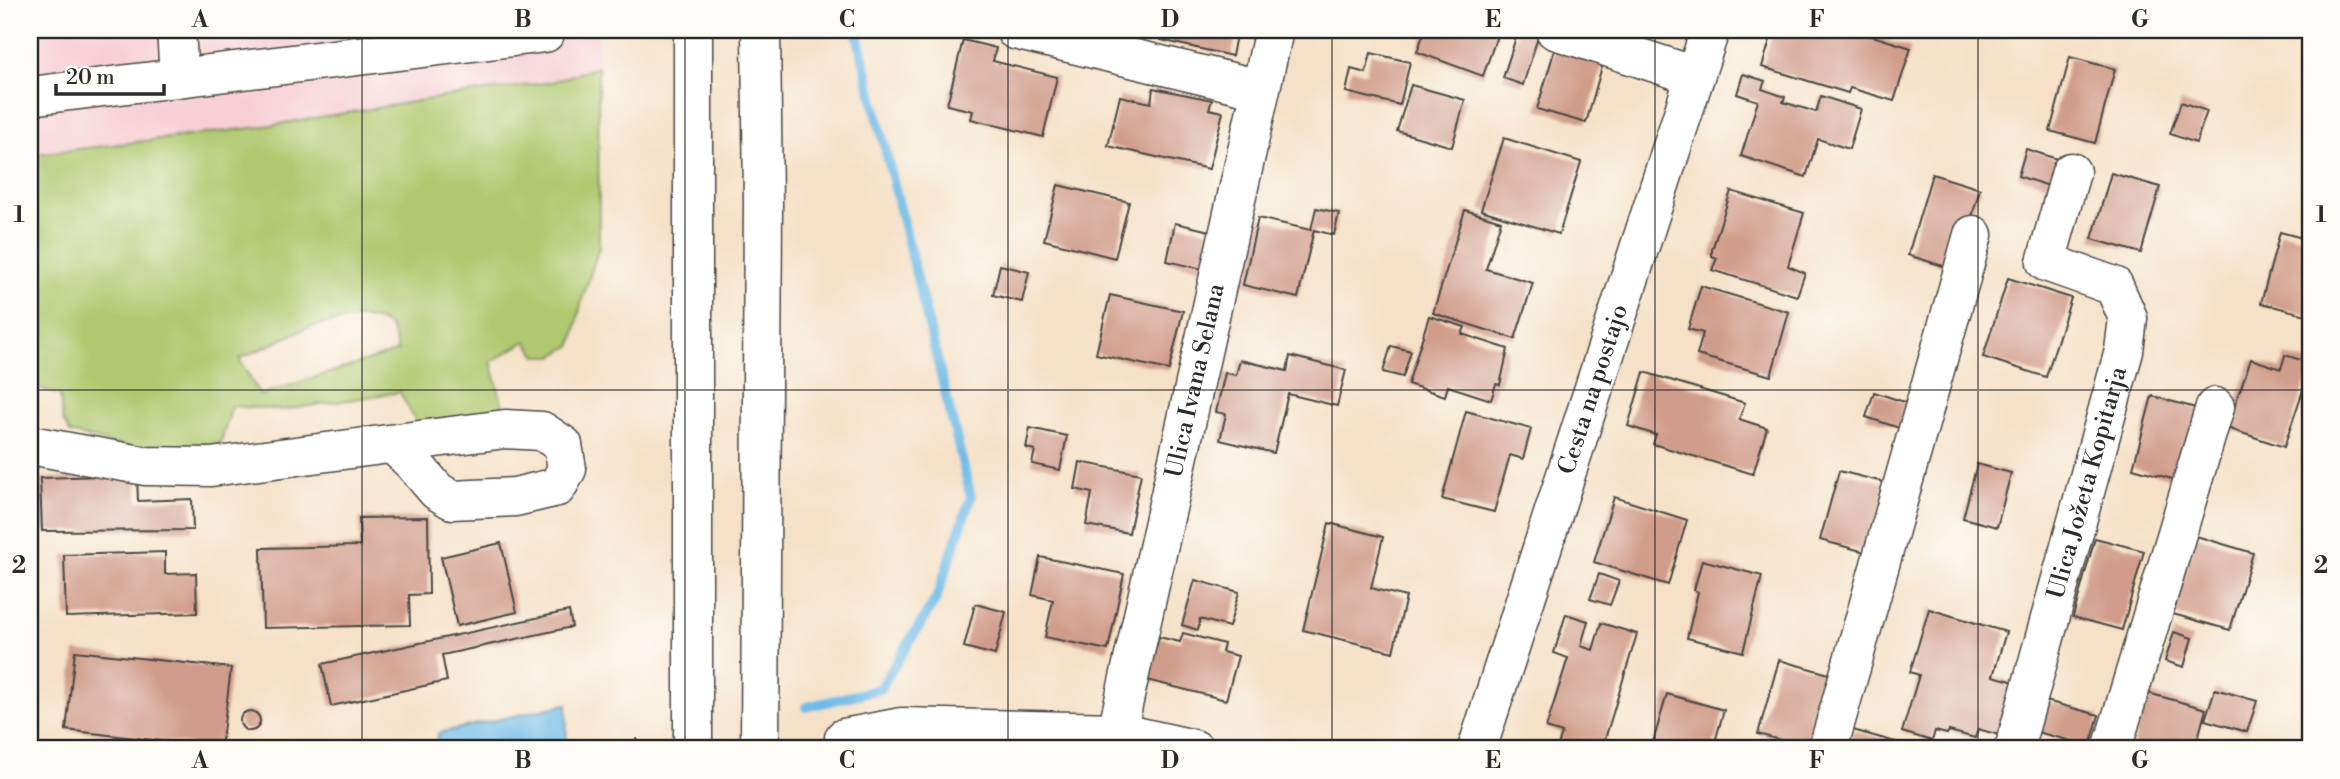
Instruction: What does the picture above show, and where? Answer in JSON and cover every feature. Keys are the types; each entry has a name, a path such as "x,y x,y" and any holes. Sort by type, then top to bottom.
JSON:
{"main road":[{"path":"176,30 179,77"},
{"path":"30,96 545,33 544,30"},
{"path":"692,30 693,749"},
{"path":"760,749 761,30"},
{"path":"1015,30 1259,89"},
{"name":"Ulica Ivana Selana","path":"1117,732 1274,30"},
{"path":"1555,30 1695,76"},
{"name":"Cesta na postajo","path":"1477,749 1710,30"},
{"name":"Ulica Jožeta Kopitarja","path":"2014,749 2124,351 2128,318 2114,286 2046,262 2071,172"},
{"path":"1828,749 1973,235"},
{"path":"2112,749 2215,407"},
{"path":"30,445 146,466 211,467 393,444"},
{"path":"844,738 902,727 1117,732 1194,749"}],"path":[{"path":"630,749 638,739"}],"shaded area":[{"path":"30,30 598,30 598,67 551,82 260,127 30,155"}],"green space":[{"path":"598,67 599,247 582,300 572,345 553,356 537,356 526,341 491,362 504,410 417,424 400,392 283,410 232,406 221,442 196,454 165,456 70,433 63,421 60,395 30,385 30,155 260,127 551,82","holes":["361,317 379,321 391,328 398,351 260,395 239,359 309,327"]}],"water":[{"path":"567,704 566,749 436,749 438,733"}],"building":[{"path":"1164,30 1237,30 1232,56 1161,40"},
{"path":"1425,30 1499,30 1483,76 1417,52"},
{"path":"1773,30 1864,30 1868,31 1866,34 1911,48 1894,101 1850,88 1848,93 1762,67"},
{"path":"1518,31 1538,37 1523,85 1503,78"},
{"path":"963,40 996,48 993,61 1057,77 1043,137 971,119 973,111 947,105"},
{"path":"1557,42 1605,56 1586,123 1537,109"},
{"path":"1371,53 1410,62 1400,105 1346,92 1351,69 1366,73"},
{"path":"2070,57 2115,69 2095,143 2050,131"},
{"path":"1743,74 1765,81 1762,89 1785,97 1783,102 1816,112 1821,96 1861,109 1849,149 1818,139 1806,177 1741,156 1758,101 1737,94"},
{"path":"1411,85 1465,100 1452,147 1397,131"},
{"path":"1153,88 1212,100 1209,109 1223,112 1209,169 1108,146 1120,96 1151,103"},
{"path":"2181,102 2207,111 2196,143 2170,134"},
{"path":"1504,138 1581,162 1559,234 1481,210"},
{"path":"2026,149 2057,159 2049,186 2018,176"},
{"path":"2111,173 2160,187 2141,253 2092,239"},
{"path":"1932,174 1980,189 1956,270 1908,255"},
{"path":"1058,185 1129,202 1115,258 1044,240"},
{"path":"1731,191 1804,213 1788,266 1805,273 1797,296 1712,270 1717,258 1712,256 1712,250"},
{"path":"1316,208 1339,213 1334,235 1314,230 1298,298 1243,285 1258,218 1311,230"},
{"path":"1465,210 1501,221 1486,269 1533,283 1515,339 1433,313"},
{"path":"1175,223 1210,231 1202,269 1167,261"},
{"path":"2280,232 2310,240 2310,316 2261,303"},
{"path":"1000,265 1029,272 1022,302 993,295"},
{"path":"2008,278 2071,298 2046,377 1983,357"},
{"path":"1701,286 1789,312 1771,376 1697,355 1703,333 1688,329"},
{"path":"1110,295 1183,311 1169,370 1096,354"},
{"path":"1429,316 1465,327 1462,334 1508,349 1500,385 1496,384 1491,400 1448,386 1445,396 1408,384"},
{"path":"1391,346 1411,351 1403,377 1383,372"},
{"path":"2285,355 2310,363 2310,369 2284,447 2227,428 2251,359 2281,369"},
{"path":"1290,356 1346,370 1337,406 1288,394 1274,453 1220,440 1226,414 1216,412 1225,373 1236,375 1240,360 1287,371"},
{"path":"1644,372 1745,403 1739,419 1767,428 1753,474 1653,444 1656,435 1628,426"},
{"path":"1874,392 1907,403 1899,428 1866,417"},
{"path":"2152,396 2203,410 2183,482 2133,468"},
{"path":"1466,411 1531,429 1523,459 1510,455 1494,512 1442,499"},
{"path":"1030,428 1067,436 1060,470 1032,464 1035,450 1026,448"},
{"path":"1080,462 1141,474 1129,533 1086,525 1092,493 1075,489"},
{"path":"1977,464 2011,473 1997,527 1963,518"},
{"path":"1839,471 1887,483 1869,553 1820,540"},
{"path":"137,475 138,501 192,499 193,530 42,531 40,478"},
{"path":"1614,497 1687,520 1668,585 1594,562"},
{"path":"428,517 429,594 409,595 410,625 263,628 261,548 360,546 359,518"},
{"path":"1329,523 1383,537 1371,588 1406,597 1393,652 1303,630"},
{"path":"2196,536 2253,553 2230,630 2173,614"},
{"path":"2095,538 2144,551 2122,630 2073,617"},
{"path":"501,543 517,612 457,626 441,557"},
{"path":"165,552 165,574 196,573 197,613 66,617 64,555"},
{"path":"1040,557 1124,574 1108,650 1045,637 1053,600 1032,595"},
{"path":"1702,560 1762,576 1743,652 1687,638 1698,592 1694,590"},
{"path":"1599,574 1619,581 1610,605 1590,599"},
{"path":"1195,580 1239,592 1229,627 1200,619 1198,630 1182,625"},
{"path":"975,604 1006,612 995,655 964,647"},
{"path":"1929,609 2006,632 1993,676 2026,685 2010,738 1978,729 1975,738 1949,731 1947,734 1935,731 1932,741 1902,732 1919,675 1910,672"},
{"path":"569,611 572,627 442,655 447,681 331,706 322,664"},
{"path":"1566,614 1588,621 1581,646 1593,650 1601,623 1637,634 1602,749 1557,749 1562,733 1546,728 1568,658 1554,653"},
{"path":"2174,632 2192,638 2184,667 2165,661"},
{"path":"1183,633 1224,644 1222,652 1238,656 1226,700 1147,680 1159,637 1180,642"},
{"path":"75,651 231,668 221,748 66,730"},
{"path":"1779,660 1836,676 1813,749 1758,734"},
{"path":"2215,689 2257,701 2247,732 2205,720"},
{"path":"2148,693 2206,709 2195,749 2132,749"},
{"path":"1667,694 1724,710 1713,749 1651,749"},
{"path":"2046,701 2099,715 2090,746 2037,732"},
{"path":"246,711 254,711 260,721 254,731 246,731 240,725 240,717"},
{"path":"1853,730 1906,745 1905,749 1848,749"}],"waterway":[{"path":"806,707 880,689 936,599 971,497 856,30"}]}
